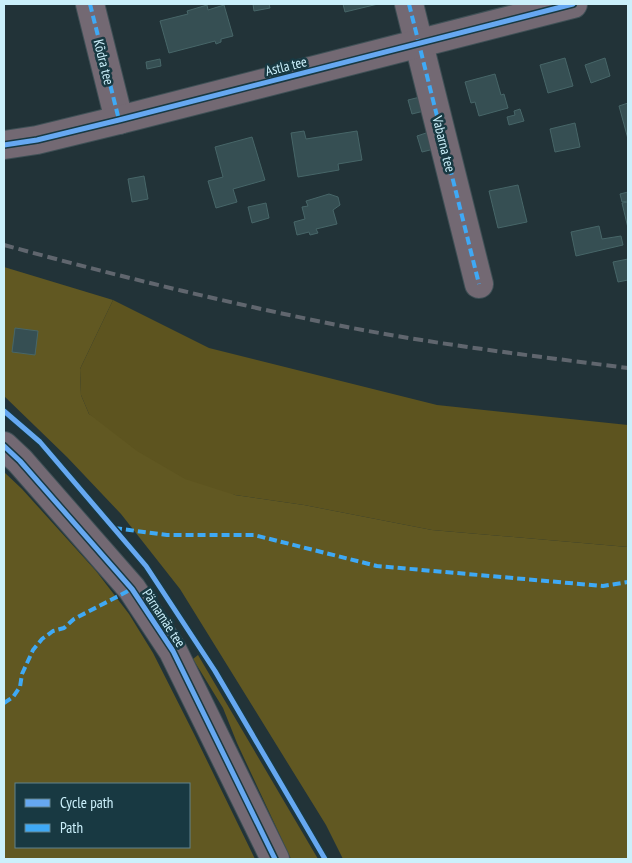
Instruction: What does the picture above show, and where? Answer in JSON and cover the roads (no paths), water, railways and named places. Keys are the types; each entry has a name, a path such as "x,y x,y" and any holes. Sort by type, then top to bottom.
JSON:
{"street":[{"name":"Kõdra tee","path":"90,4 119,120"},
{"name":"Vabarna tee","path":"409,4 479,284"},
{"name":"Astla tee","path":"4,145 37,140 119,120 573,4"},
{"name":"Pärnamäe tee","path":"4,446 20,461 132,589 173,650 276,859"}],"railway":[{"path":"4,245 175,289 347,327 452,345 628,368"}]}
